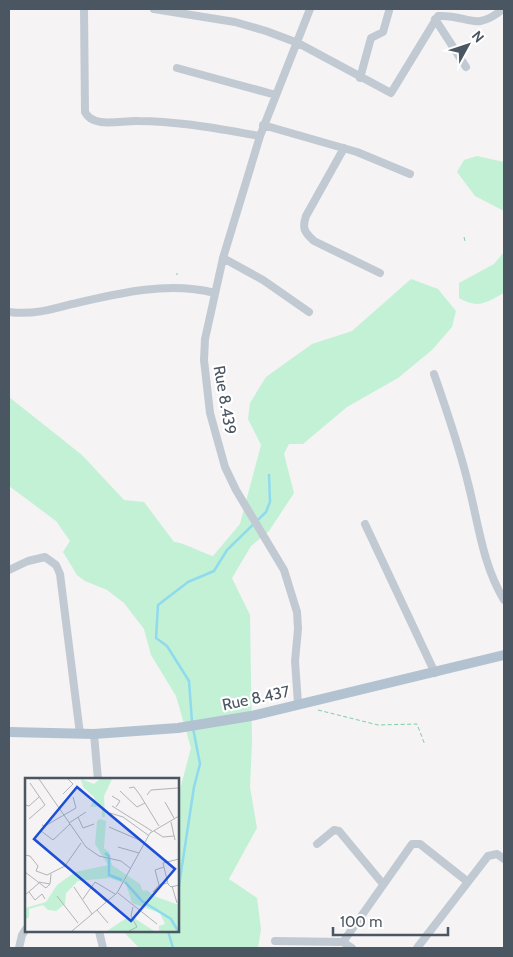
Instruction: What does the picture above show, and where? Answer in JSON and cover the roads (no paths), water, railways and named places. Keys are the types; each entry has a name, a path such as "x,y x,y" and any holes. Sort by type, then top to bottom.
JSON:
{"main road":[{"name":"Rue 8.437","path":"9,732 94,734 193,726 251,716 504,655"}],"street":[{"path":"84,9 85,112 87,117 94,122 138,120 200,125 260,136"},
{"path":"154,9 235,22 298,43 388,93 394,92 435,18 443,15 480,22 491,18 502,9"},
{"name":"Rue 8.439","path":"298,704 295,661 298,629 297,612 284,570 256,520 236,490 225,467 210,413 204,360 205,339 223,258 263,125 298,43 310,9"},
{"path":"360,78 372,38 383,32 389,12"},
{"path":"435,18 466,67"},
{"path":"177,68 276,95"},
{"path":"263,125 344,148 410,174"},
{"path":"344,148 306,216 303,225 305,233 314,241 380,274"},
{"path":"223,258 263,280 309,312"},
{"path":"9,312 28,314 42,312 88,300 159,288 194,287 215,293"},
{"path":"434,374 469,486 484,557 492,578 504,600"},
{"path":"365,524 435,672"},
{"path":"9,570 28,561 45,557 56,565 60,574 80,734"},
{"path":"94,734 98,778"},
{"path":"317,844 329,832 339,831 383,884"},
{"path":"343,942 412,844 416,843 468,882"},
{"path":"417,948 488,856 497,854 504,859"},
{"path":"19,948 25,930"},
{"path":"99,932 103,948"},
{"path":"275,941 343,942 352,948"}],"waterway":[{"path":"192,722 189,681 167,646 156,638 158,605 188,582 214,571 227,550 266,512 270,502 269,475"},
{"path":"179,885 194,787 200,764 193,728"},
{"path":"168,932 173,948"}]}
